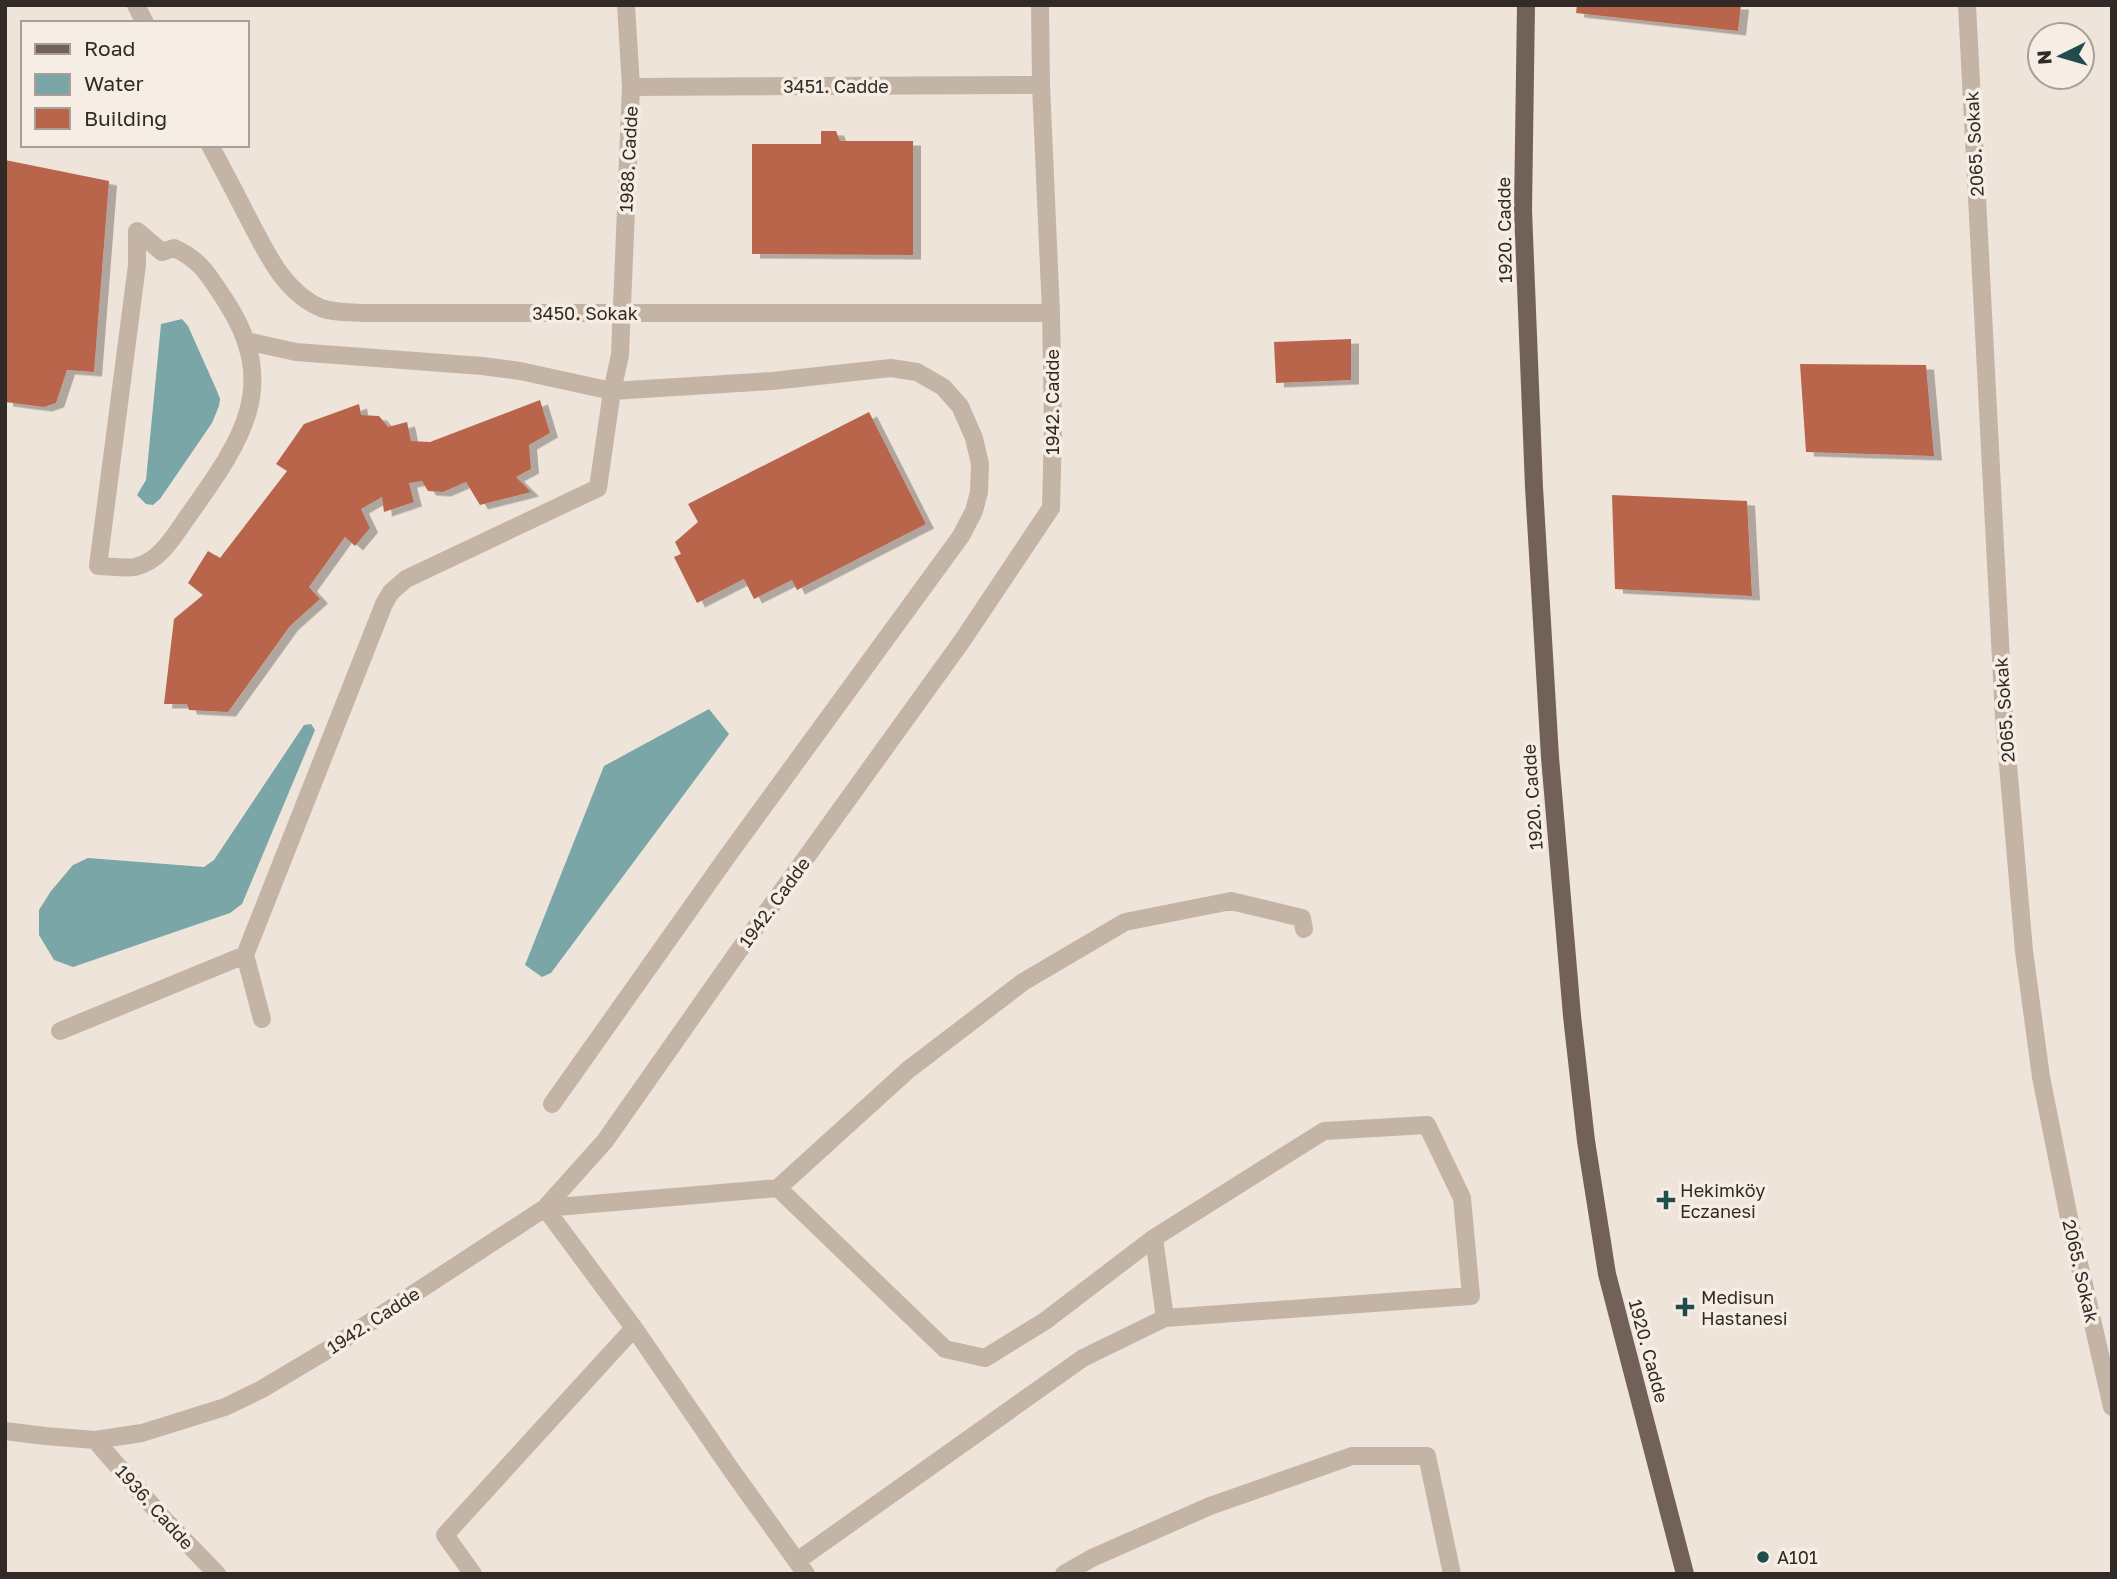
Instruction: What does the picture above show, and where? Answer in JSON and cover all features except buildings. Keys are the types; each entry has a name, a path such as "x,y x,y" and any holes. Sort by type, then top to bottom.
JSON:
{"main road":[{"name":"1920. Cadde","path":"1526,5 1523,210 1533,474 1550,757 1572,1016 1586,1141 1606,1274 1685,1574"}],"street":[{"path":"136,5 144,21"},
{"name":"1988. Cadde","path":"245,955 391,592 406,579 598,488 620,355 631,87 626,5"},
{"name":"1942. Cadde","path":"5,1430 95,1440 142,1433 225,1407 262,1389 329,1349 545,1208 605,1141 954,652 1051,508 1051,313 1040,5"},
{"name":"2065. Sokak","path":"1967,5 2004,718 2022,938 2041,1077 2071,1227 2112,1407"},
{"name":"3451. Cadde","path":"631,87 1041,85"},
{"name":"3450. Sokak","path":"211,147 268,255 301,297 322,309 364,313 1051,313"},
{"path":"137,231 162,252 174,248 204,268 230,307 246,341 252,369 253,394 249,413 242,432 212,482 160,555 136,567 98,566 137,265 137,231"},
{"path":"246,341 296,352 520,371 612,391 772,381 891,368 918,372 943,387 960,406 969,422 980,464 979,492 974,511 961,536 729,854 552,1104"},
{"path":"545,1208 778,1188 918,1062 1023,982 1125,922 1231,901 1302,918 1304,929"},
{"path":"60,1031 245,955 262,1019"},
{"path":"545,1208 634,1328 801,1567 1083,1358 1165,1318 1471,1296 1462,1198 1427,1125 1324,1131 1154,1238 1045,1321 985,1358 946,1349 778,1188"},
{"path":"1154,1238 1165,1318"},
{"path":"473,1574 445,1535 634,1328"},
{"name":"1936. Cadde","path":"95,1440 162,1517 217,1574"},
{"path":"1064,1574 1092,1558 1210,1506 1326,1465 1352,1457 1402,1456 1427,1456 1452,1574"}],"water":[{"path":"182,319 188,326 217,391 219,406 212,423 160,499 153,505 146,504 137,495 146,480 161,324"},
{"path":"709,709 729,734 551,973 542,977 525,965 604,766"},
{"path":"311,724 315,730 242,904 230,913 73,967 54,960 39,935 39,910 73,865 88,858 204,867 214,860 304,725"}],"place":[{"name":"Hekimköy Eczanesi","path":"1666,1200"},
{"name":"Medisun Hastanesi","path":"1685,1307"},
{"name":"A101","path":"1763,1557"}]}
